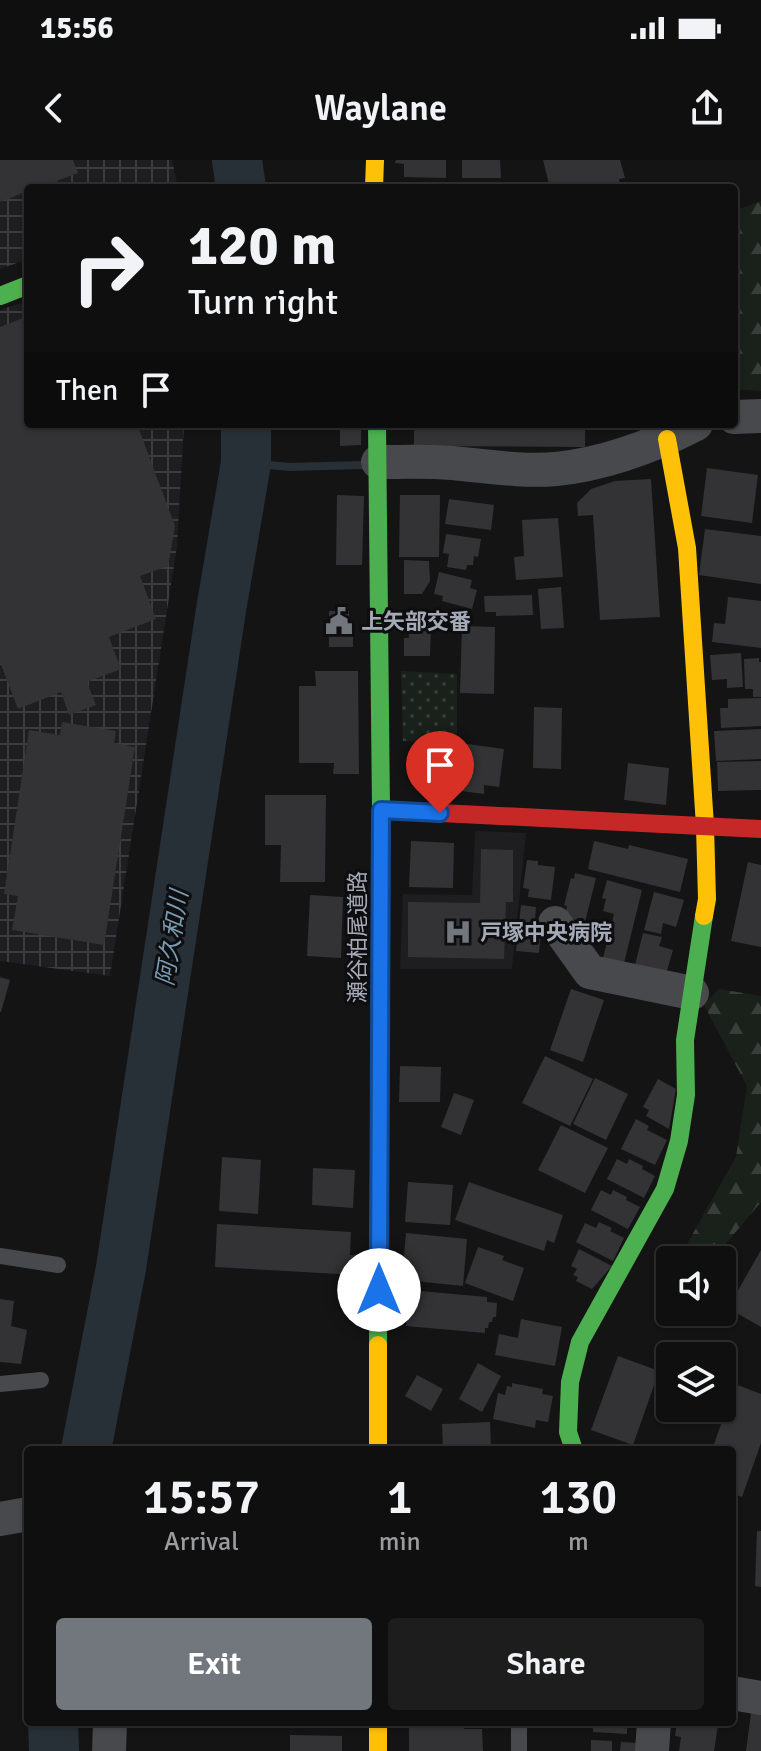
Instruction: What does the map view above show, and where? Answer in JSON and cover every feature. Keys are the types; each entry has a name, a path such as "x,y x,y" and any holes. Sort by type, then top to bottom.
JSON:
{"street":[{"path":"374,184 375,160"},
{"path":"0,296 24,287"},
{"path":"738,417 761,416"},
{"name":"瀬谷柏尾道路","path":"377,428 381,810 378,1446"},
{"path":"378,462 554,469 596,463 681,432 707,899 685,1040 686,1095 679,1141 665,1189 580,1342 570,1382 568,1432 573,1446"},
{"path":"381,810 761,829"},
{"path":"555,923 590,972 692,993"},
{"path":"0,1519 24,1515"},
{"path":"736,1694 761,1698"},
{"path":"109,1751 110,1726"},
{"path":"378,1726 378,1751"},
{"path":"652,1751 654,1726"}],"lane":[{"path":"0,1256 58,1265"},
{"path":"0,1384 41,1380"},
{"path":"519,1726 519,1751"}],"shaded area":[{"path":"0,160 172,160 177,184 24,184 24,260 0,269"},
{"path":"24,302 24,428 184,428 177,546 110,976 0,961 0,310"},
{"name":"戸塚中央病院","path":"475,831 526,833 512,969 400,969 403,894 472,895"}],"green space":[{"path":"761,201 761,391 738,389 738,210"},
{"path":"401,671 457,674 457,743 403,741"},
{"path":"719,989 761,996 761,1202 724,1246 686,1246 736,1157 747,1086 704,1005"}],"building":[{"path":"0,160 73,160 78,173 48,184 24,184 24,193 0,202"},
{"path":"396,160 446,160 446,178 404,177 404,164 395,163"},
{"path":"462,160 500,160 501,178 462,178"},
{"path":"543,160 620,160 625,178 619,179 620,183 616,184 549,184"},
{"path":"24,318 24,428 138,428 175,526 168,566 140,576 156,619 109,637 121,669 87,682 96,705 69,715 61,692 18,709 0,662 0,327"},
{"path":"340,428 361,428 361,445 340,446"},
{"path":"414,428 585,428 585,447 414,446"},
{"path":"707,468 758,475 752,523 701,516"},
{"path":"651,479 660,617 600,620 593,515 578,516 577,503 591,489 615,481"},
{"path":"337,495 364,496 362,565 336,565"},
{"path":"400,495 440,495 439,557 399,557"},
{"path":"449,499 494,505 491,530 445,524"},
{"path":"558,518 563,577 516,580 514,557 524,556 522,520"},
{"path":"705,529 761,536 761,584 699,575"},
{"path":"446,534 481,539 478,557 474,556 473,565 467,565 466,570 447,567 449,554 443,553"},
{"path":"404,560 429,561 430,581 422,594 404,594"},
{"path":"439,572 472,580 470,588 477,590 472,609 442,601 443,596 434,594"},
{"path":"561,587 564,628 541,629 538,589"},
{"path":"532,595 533,615 496,616 496,612 485,612 484,596"},
{"path":"728,597 761,601 761,648 712,642 714,623 725,624"},
{"name":"上矢部交番","path":"329,611 349,611 353,647 329,647"},
{"path":"408,624 431,624 430,656 404,656 404,638 409,638"},
{"path":"462,626 495,627 494,694 460,693"},
{"path":"741,653 743,687 727,688 727,679 712,680 710,655"},
{"path":"759,658 761,697 753,697 753,689 745,689 744,659"},
{"path":"315,671 358,671 359,774 333,774 334,763 299,763 299,686 316,686"},
{"path":"761,698 761,726 721,728 720,708 728,708 728,699"},
{"path":"534,707 562,708 561,769 533,768"},
{"path":"62,722 116,731 114,743 135,747 104,945 12,930 18,896 4,894 29,730 60,735"},
{"path":"761,729 761,759 716,761 714,731"},
{"path":"460,743 504,749 499,787 484,785 484,794 446,789 451,758 458,759"},
{"path":"761,761 761,790 718,791 717,762"},
{"path":"628,763 669,768 666,805 624,800"},
{"path":"265,795 326,795 325,882 280,882 281,845 265,845"},
{"path":"411,841 454,843 453,888 409,887"},
{"path":"594,841 628,849 629,845 688,859 680,892 588,869"},
{"name":"戸塚中央病院","path":"481,849 513,850 513,902 506,902 504,959 408,957 408,902 480,903"},
{"path":"527,860 555,867 551,900 528,897 529,889 523,888"},
{"path":"748,862 761,865 761,947 731,941"},
{"path":"575,873 596,878 585,922 565,917 567,906 564,905"},
{"path":"607,880 642,890 624,963 603,958 614,914 603,911 606,899 602,898"},
{"path":"654,892 684,900 676,927 663,923 661,934 644,930"},
{"path":"310,895 343,897 341,958 307,956"},
{"path":"521,905 536,907 535,920 542,920 539,953 516,951"},
{"path":"643,933 662,937 659,946 673,950 666,974 634,969"},
{"path":"0,977 10,980 1,1012 0,1012"},
{"path":"571,989 604,1000 583,1062 550,1050"},
{"path":"545,1056 593,1079 570,1126 522,1103"},
{"path":"400,1066 441,1067 440,1102 399,1102"},
{"path":"595,1078 628,1094 606,1140 573,1124"},
{"path":"658,1079 676,1089 669,1129 646,1116 649,1110 643,1107"},
{"path":"454,1093 474,1100 461,1135 441,1127"},
{"path":"636,1119 649,1126 647,1130 667,1140 655,1165 621,1149"},
{"path":"561,1125 608,1148 585,1193 538,1170"},
{"path":"222,1157 261,1160 258,1214 219,1211"},
{"path":"617,1159 627,1164 629,1159 655,1176 644,1198 607,1179"},
{"path":"313,1168 355,1170 353,1208 312,1205"},
{"path":"408,1182 453,1185 450,1225 405,1222"},
{"path":"469,1182 563,1215 554,1243 547,1240 544,1251 455,1220"},
{"path":"601,1190 611,1195 613,1190 640,1207 628,1229 591,1210"},
{"path":"599,1222 624,1238 613,1261 576,1242 585,1223 596,1228"},
{"path":"217,1224 351,1232 350,1255 357,1255 356,1275 215,1267"},
{"path":"406,1233 467,1239 463,1286 394,1279 396,1256 404,1256"},
{"path":"478,1247 504,1256 502,1260 524,1268 513,1301 465,1283"},
{"path":"579,1249 612,1266 592,1289 576,1281 578,1277 573,1275 577,1269 571,1266"},
{"path":"761,1250 761,1327 736,1313 736,1294"},
{"path":"409,1290 487,1297 487,1302 497,1303 496,1317 489,1322 485,1333 406,1326"},
{"path":"0,1299 14,1301 11,1326 27,1330 21,1364 0,1362"},
{"path":"521,1319 562,1327 555,1366 495,1355 499,1334 518,1338"},
{"path":"618,1356 656,1370 656,1380 633,1445 591,1430"},
{"path":"478,1363 501,1376 482,1412 459,1399"},
{"path":"417,1375 443,1389 431,1411 405,1396"},
{"path":"512,1383 543,1389 542,1394 553,1396 548,1422 536,1420 535,1428 493,1419 498,1393 505,1395 507,1386 512,1387"},
{"path":"736,1384 761,1394 761,1443 742,1497 736,1495 736,1446 713,1446 722,1422 736,1422"},
{"path":"490,1422 491,1446 443,1446 442,1424"},
{"path":"757,1531 761,1531 761,1587 755,1586"},
{"path":"751,1713 761,1715 761,1751 746,1751"},
{"path":"409,1726 482,1729 483,1751 409,1751"},
{"path":"593,1726 627,1726 627,1734 593,1732"},
{"path":"676,1726 718,1726 714,1751 679,1751 681,1737 675,1736"},
{"path":"290,1735 342,1736 342,1751 290,1751"},
{"path":"591,1740 612,1741 612,1751 591,1751"},
{"path":"621,1742 638,1743 638,1751 620,1751"}],"waterway":[{"name":"阿久和川","path":"237,160 240,184"},
{"name":"阿久和川","path":"87,1446 121,1268 246,463 246,428"},
{"path":"246,463 290,467 363,465"},
{"name":"阿久和川","path":"53,1726 54,1751"}],"traffic: fast":[{"path":"0,296 24,287"},
{"path":"377,428 381,810 378,1345"},
{"path":"573,1446 568,1432 570,1382 580,1342 665,1189 679,1141 686,1095 685,1040 704,916"}],"traffic: slow":[{"path":"374,184 375,160"},
{"path":"667,439 687,548 705,826 707,899 704,916"},
{"path":"378,1345 378,1446"},
{"path":"378,1726 378,1751"}],"traffic: jam":[{"path":"381,810 761,829"}],"place":[{"name":"上矢部交番","path":"339,621"},
{"name":"戸塚中央病院","path":"458,932"}],"route":[{"path":"379,1290 381,810 440,813"}]}
